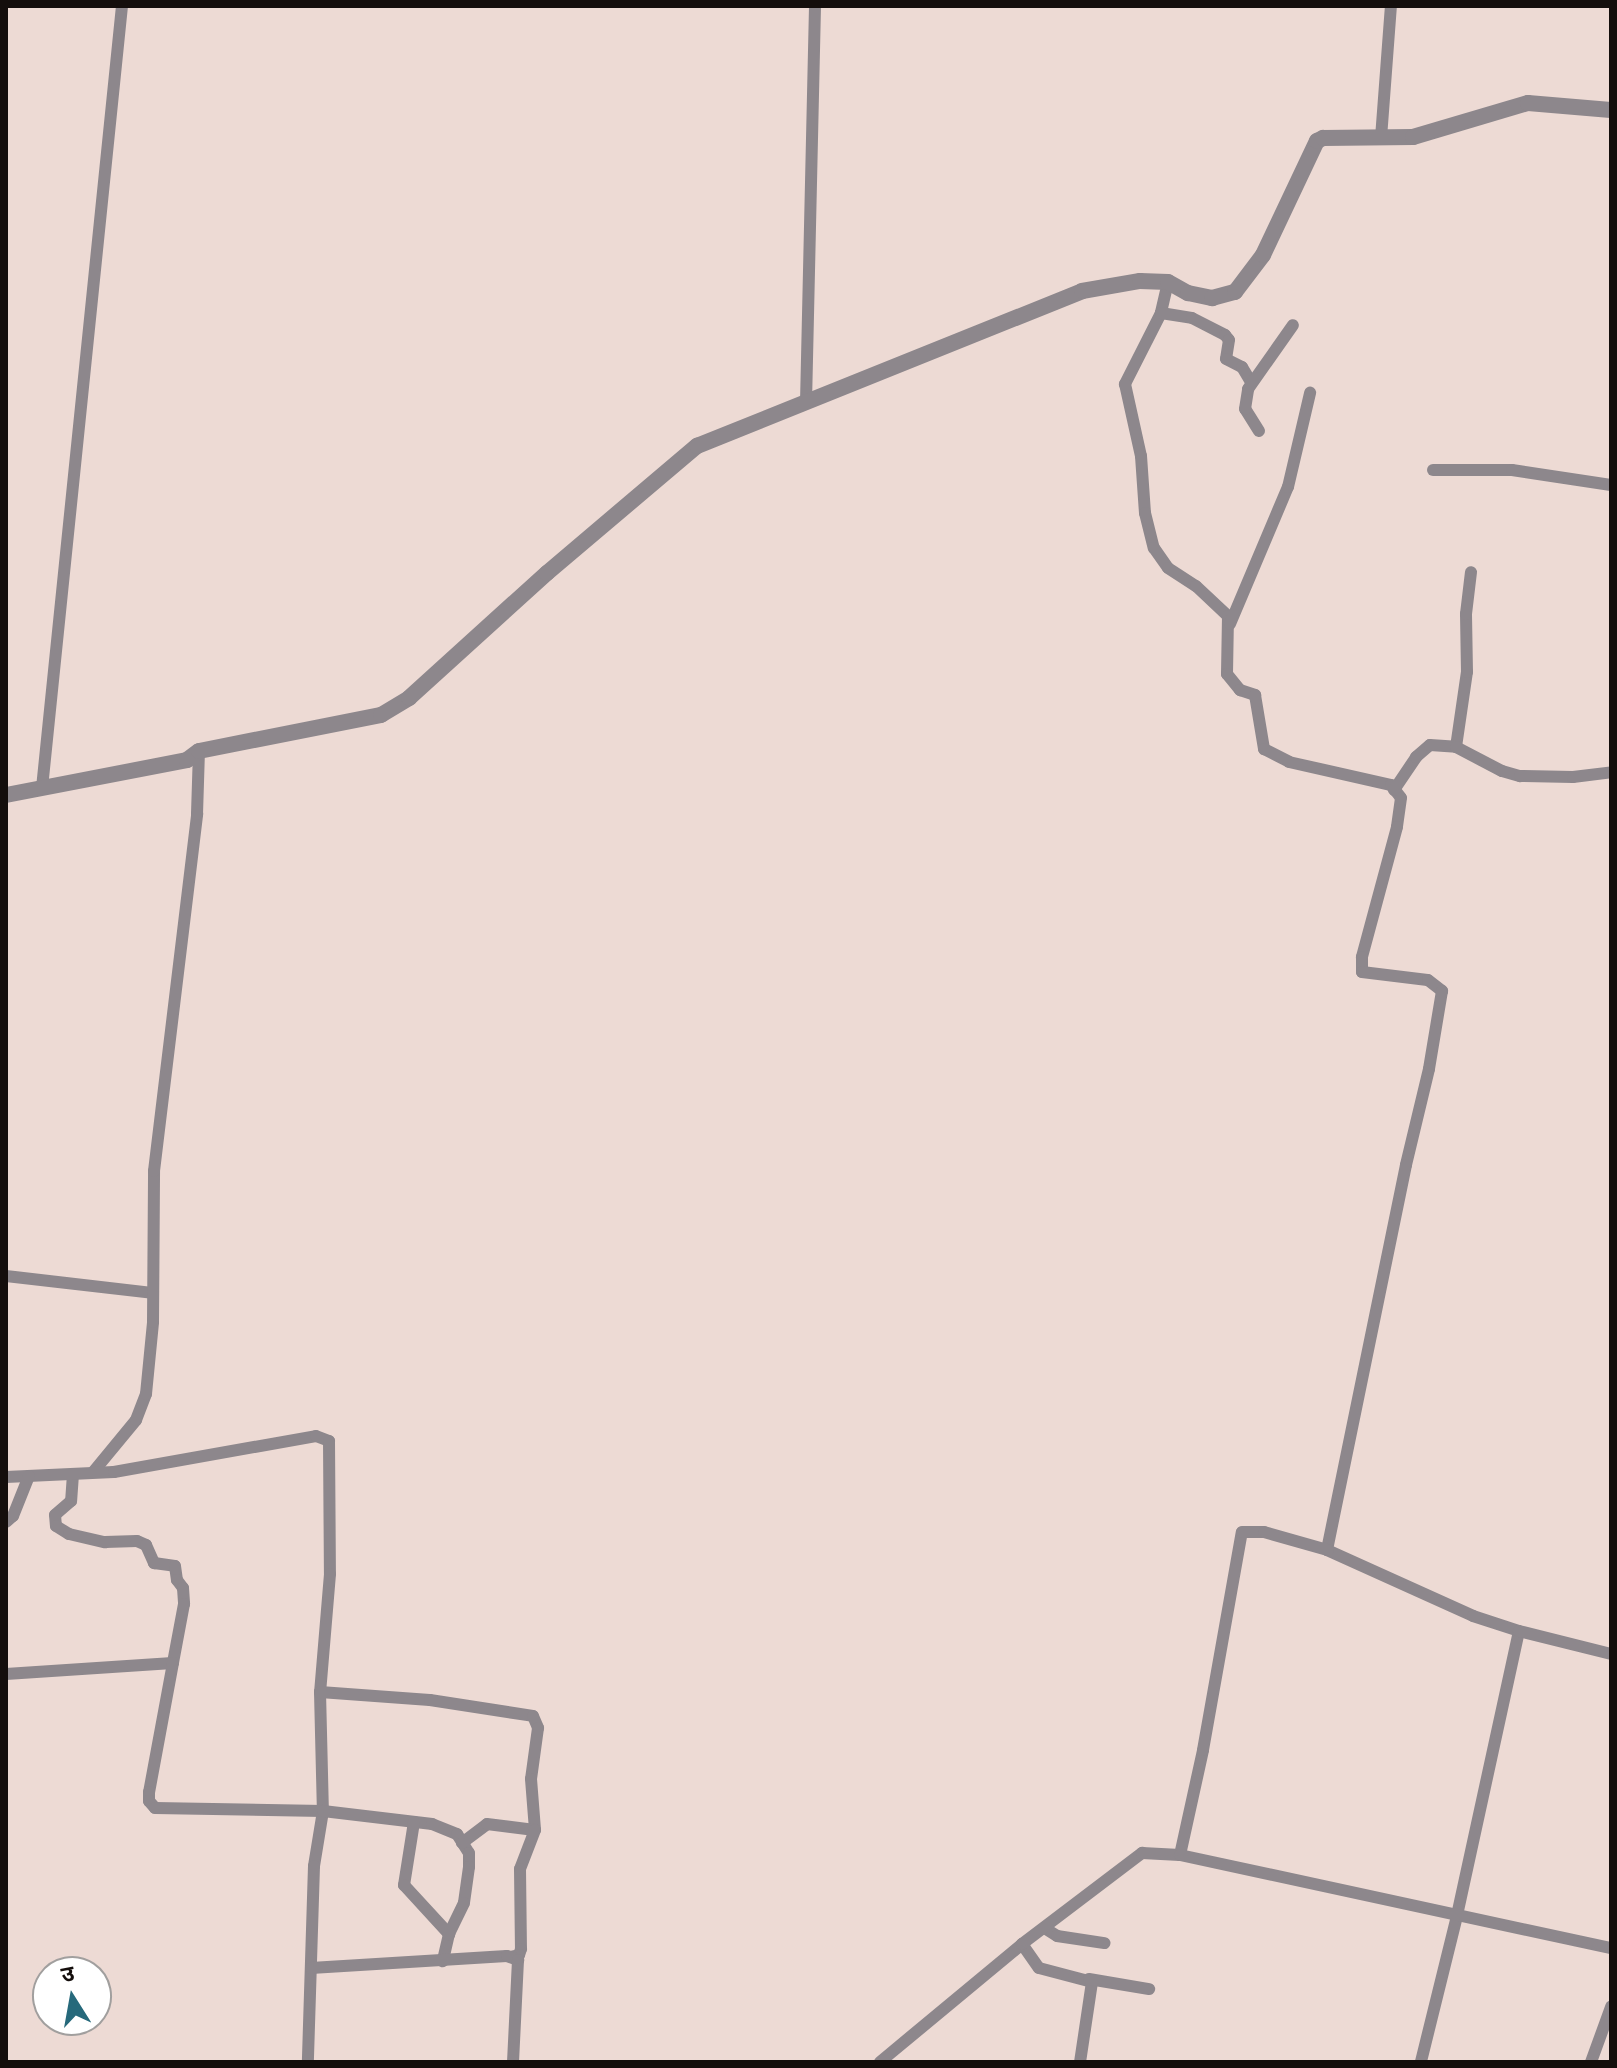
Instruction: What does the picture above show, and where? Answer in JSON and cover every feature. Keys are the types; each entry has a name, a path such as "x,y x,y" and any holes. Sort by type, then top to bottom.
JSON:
{"street":[{"path":"42,788 122,6"},
{"path":"806,403 815,6"},
{"path":"1381,138 1391,6"},
{"path":"6,795 187,760 199,751 365,719 392,710 697,446 1082,291 1126,282 1168,282 1188,293 1212,298 1235,292 1263,255 1317,141 1331,136 1413,137 1444,131 1528,103 1611,110"},
{"path":"1168,282 1161,313 1125,384 1141,456 1148,530 1159,559 1216,603 1230,624"},
{"path":"1161,313 1192,318 1225,335 1229,340 1226,359 1242,367 1251,382"},
{"path":"1259,431 1245,409 1251,382 1272,358 1293,325"},
{"path":"1310,393 1288,487 1230,624 1227,674 1240,690 1255,695 1257,699 1264,749 1289,762 1376,781 1394,790 1401,798 1365,943 1362,972 1428,980 1441,989 1442,995 1327,1550"},
{"path":"1433,470 1512,470 1611,485"},
{"path":"1456,747 1467,672 1466,614 1471,572"},
{"path":"1394,790 1423,749 1430,745 1456,747 1502,771 1520,776 1573,777 1611,772"},
{"path":"104,1471 144,1404 152,1343 154,1171 197,814 199,751"},
{"path":"6,1276 152,1293"},
{"path":"6,1477 104,1471 305,1437 326,1439 330,1447 331,1545 320,1692 323,1811 314,1866 308,2062"},
{"path":"73,1474 71,1501 55,1515 56,1526 69,1534 105,1542 137,1541 146,1545 154,1563 175,1566 177,1580 183,1588 184,1604 149,1792 151,1805 162,1808 323,1811 452,1830 461,1837 469,1853 469,1867 464,1903 449,1934 443,1961"},
{"path":"6,1522 13,1516 29,1476"},
{"path":"1180,1855 1203,1750 1242,1532 1264,1532 1327,1550 1473,1616 1611,1654"},
{"path":"1421,2062 1457,1916 1519,1631"},
{"path":"6,1674 173,1663"},
{"path":"311,1968 519,1955 520,1869 535,1830 531,1779 538,1721 533,1716 430,1700 320,1692"},
{"path":"414,1822 404,1885 449,1934"},
{"path":"462,1843 487,1824 535,1830"},
{"path":"880,2062 1134,1855 1151,1852 1180,1855 1611,1948"},
{"path":"1046,1929 1057,1936 1104,1943"},
{"path":"1022,1944 1039,1968 1149,1989"},
{"path":"511,1957 518,1960 519,1965 513,2062"},
{"path":"1080,2062 1092,1988 1089,1979"},
{"path":"1591,2062 1611,2007"}]}
